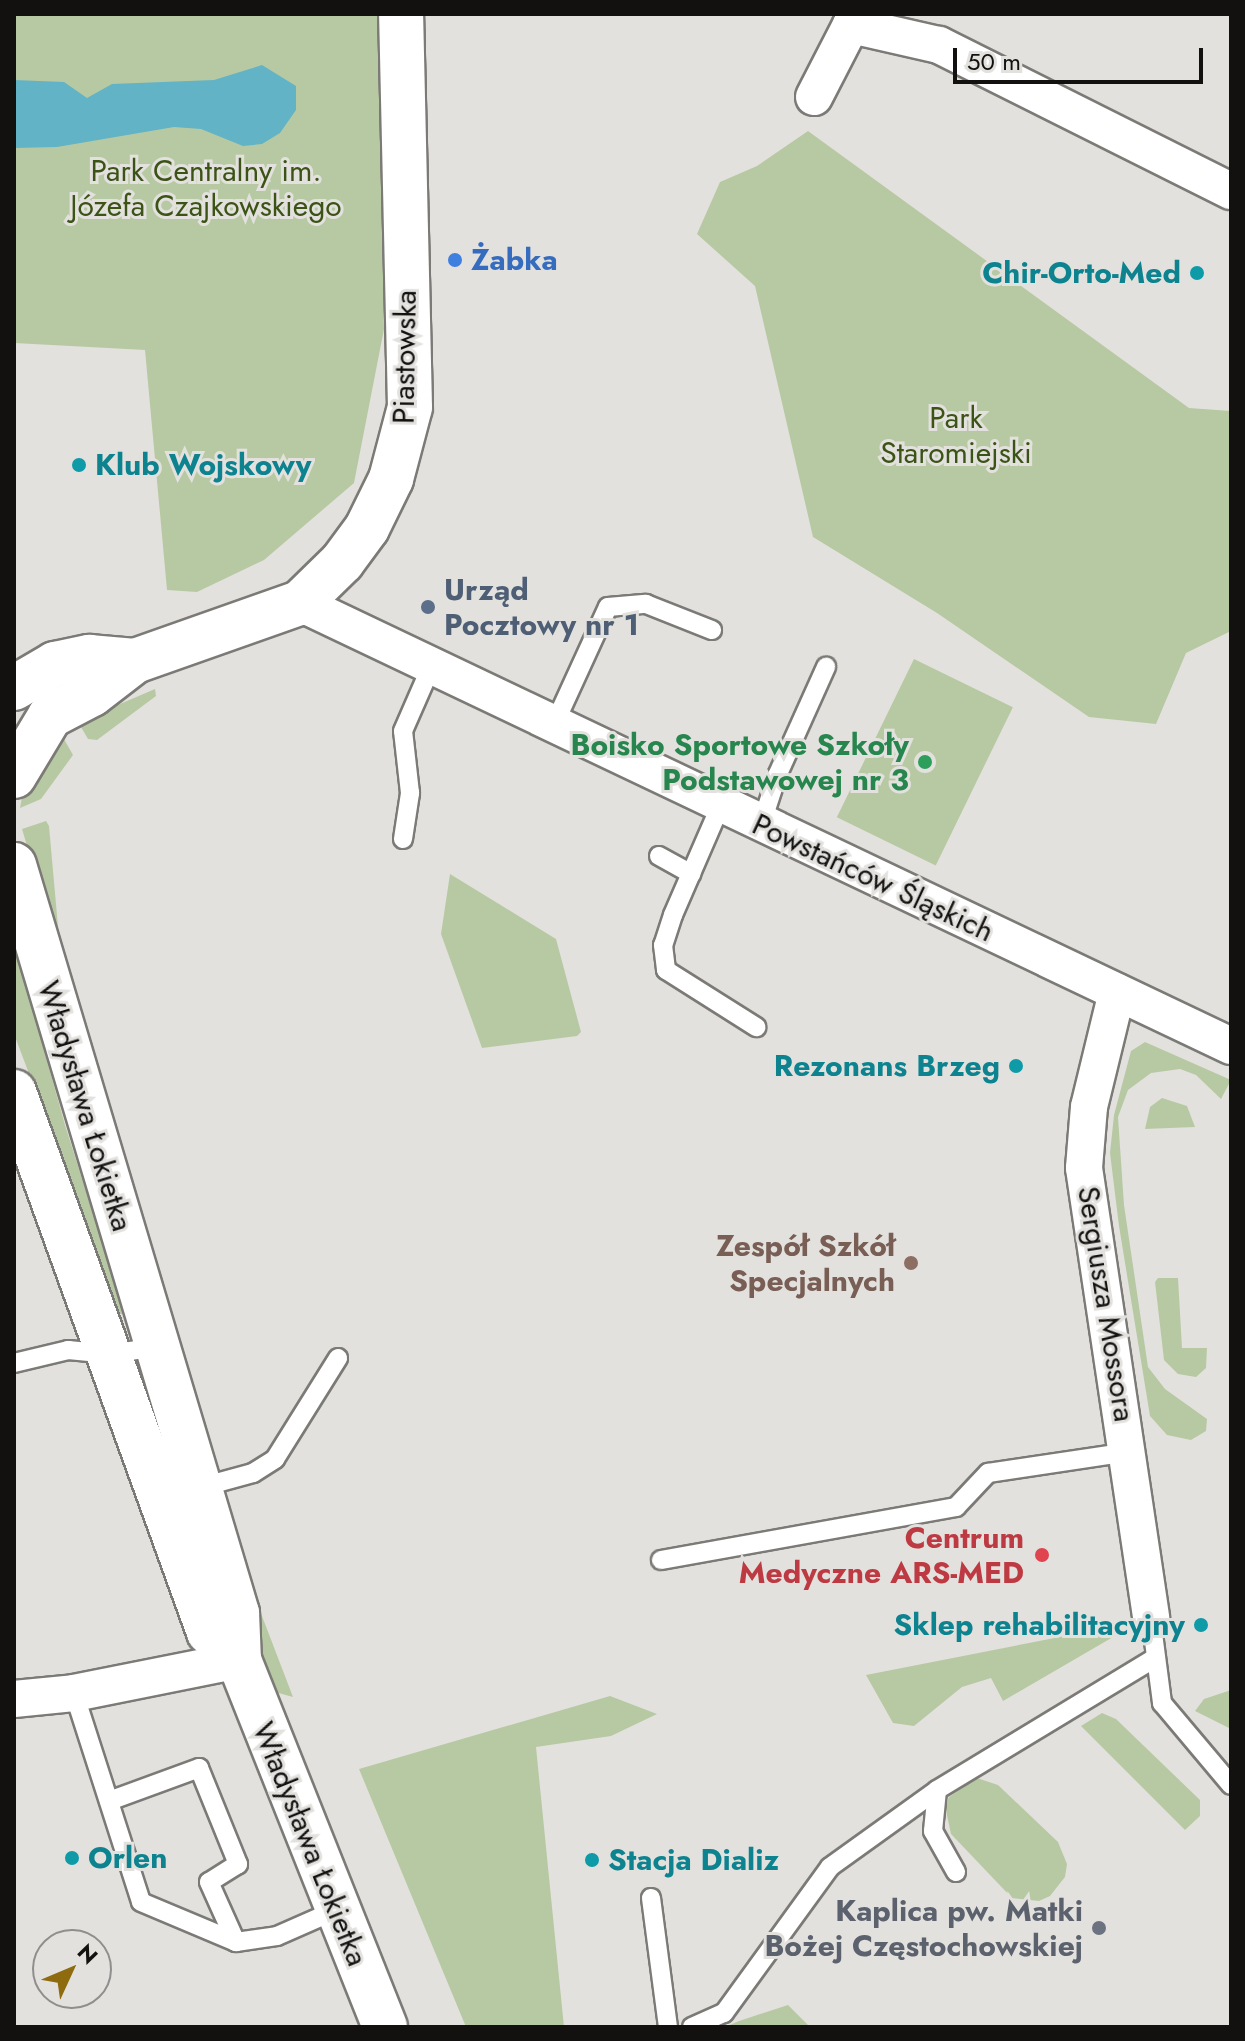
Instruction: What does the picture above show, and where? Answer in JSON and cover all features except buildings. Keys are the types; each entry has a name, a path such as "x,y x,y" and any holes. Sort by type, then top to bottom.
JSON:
{"main road":[{"name":"Piastowska","path":"14,688 55,664 89,657 135,661 300,603 342,562 367,528 406,428 401,14"},
{"path":"14,776 50,716 92,694 135,661"},
{"name":"Władysława Łokietka","path":"14,865 237,1613 239,1660 385,2027"},
{"name":"Władysława Łokietka","path":"14,1092 209,1632 239,1660"}],"street":[{"path":"814,97 851,25 939,45 1231,191"},
{"name":"Powstańców Śląskich","path":"300,603 724,809 1231,1046"},
{"name":"Sergiusza Mossora","path":"1117,992 1089,1107 1084,1168 1129,1452 1151,1618"},
{"path":"14,1699 74,1693 239,1660"}],"lane":[{"path":"553,727 608,607 646,604 712,630"},
{"path":"403,839 410,793 403,731 431,667"},
{"path":"761,825 777,776 826,667"},
{"path":"724,809 716,816 663,945 666,970 756,1027"},
{"path":"659,856 691,874"},
{"path":"14,1363 68,1350 110,1354 160,1347"},
{"path":"198,1488 253,1473 275,1459 338,1358"},
{"path":"661,1560 956,1507 988,1473 1129,1452"},
{"path":"1151,1618 1162,1703 1194,1747 1231,1785"},
{"path":"692,2027 720,2020 830,1867 937,1790 1155,1658"},
{"path":"74,1693 141,1902 236,1942 277,1936 336,1910"},
{"path":"109,1801 199,1768 238,1864 209,1882 236,1942"},
{"path":"937,1790 933,1831 956,1872"},
{"path":"651,1898 668,2027"}],"green space":[{"name":"Park Centralny im. Józefa Czajkowskiego","path":"14,14 378,14 384,329 354,483 264,560 197,592 167,590 145,350 14,343"},
{"name":"Park Staromiejski","path":"808,131 1189,408 1231,411 1231,631 1186,653 1156,724 1089,717 937,613 813,537 755,286 697,234 720,182 757,166"},
{"name":"Boisko Sportowe Szkoły Podstawowej nr 3","path":"914,659 1013,707 936,865 837,817"},
{"path":"155,689 156,696 97,740 88,739 78,722"},
{"path":"60,732 73,755 41,799 20,808 24,786"},
{"path":"46,821 49,826 61,960 22,829"},
{"path":"450,874 556,939 581,1032 577,1036 482,1048 441,934"},
{"path":"14,942 65,1125 125,1314 120,1314 14,1034"},
{"path":"1145,1042 1231,1080 1221,1099 1196,1075 1180,1069 1151,1073 1128,1090 1118,1117 1124,1205 1148,1367 1165,1389 1207,1419 1206,1431 1191,1440 1167,1435 1150,1416 1110,1153 1114,1115 1131,1051"},
{"path":"1162,1098 1187,1106 1195,1127 1145,1129 1150,1107"},
{"path":"1158,1278 1178,1278 1182,1348 1207,1348 1206,1368 1196,1377 1178,1374 1164,1360 1155,1282"},
{"path":"257,1603 293,1697 275,1692 244,1615"},
{"path":"1116,1626 1120,1633 1003,1701 991,1678 962,1687 914,1726 893,1723 866,1675"},
{"path":"1231,1690 1231,1729 1195,1711 1204,1699"},
{"path":"610,1696 657,1714 611,1736 536,1747 564,2027 466,2027 359,1769"},
{"path":"1102,1713 1116,1719 1200,1800 1200,1816 1185,1830 1081,1726"},
{"path":"977,1778 998,1785 1058,1842 1067,1864 1065,1877 1050,1896 1039,1901 1012,1898 951,1834 945,1806 949,1797"},
{"path":"788,2005 810,2027 725,2027 739,2021"}],"water":[{"path":"262,65 296,86 296,110 280,133 262,144 243,146 201,129 174,127 57,147 14,148 14,80 64,82 87,98 112,84 214,80"}],"place":[{"name":"Żabka","path":"455,260"},
{"name":"Chir-Orto-Med","path":"1197,273"},
{"name":"Klub Wojskowy","path":"79,465"},
{"name":"Urząd Pocztowy nr 1","path":"428,607"},
{"name":"Boisko Sportowe Szkoły Podstawowej nr 3","path":"925,762"},
{"name":"Rezonans Brzeg","path":"1016,1066"},
{"name":"Zespół Szkół Specjalnych","path":"911,1263"},
{"name":"Centrum Medyczne ARS-MED","path":"1042,1555"},
{"name":"Sklep rehabilitacyjny","path":"1201,1625"},
{"name":"Orlen","path":"72,1858"},
{"name":"Stacja Dializ","path":"592,1860"},
{"name":"Kaplica pw. Matki Bożej Częstochowskiej","path":"1099,1928"}]}
